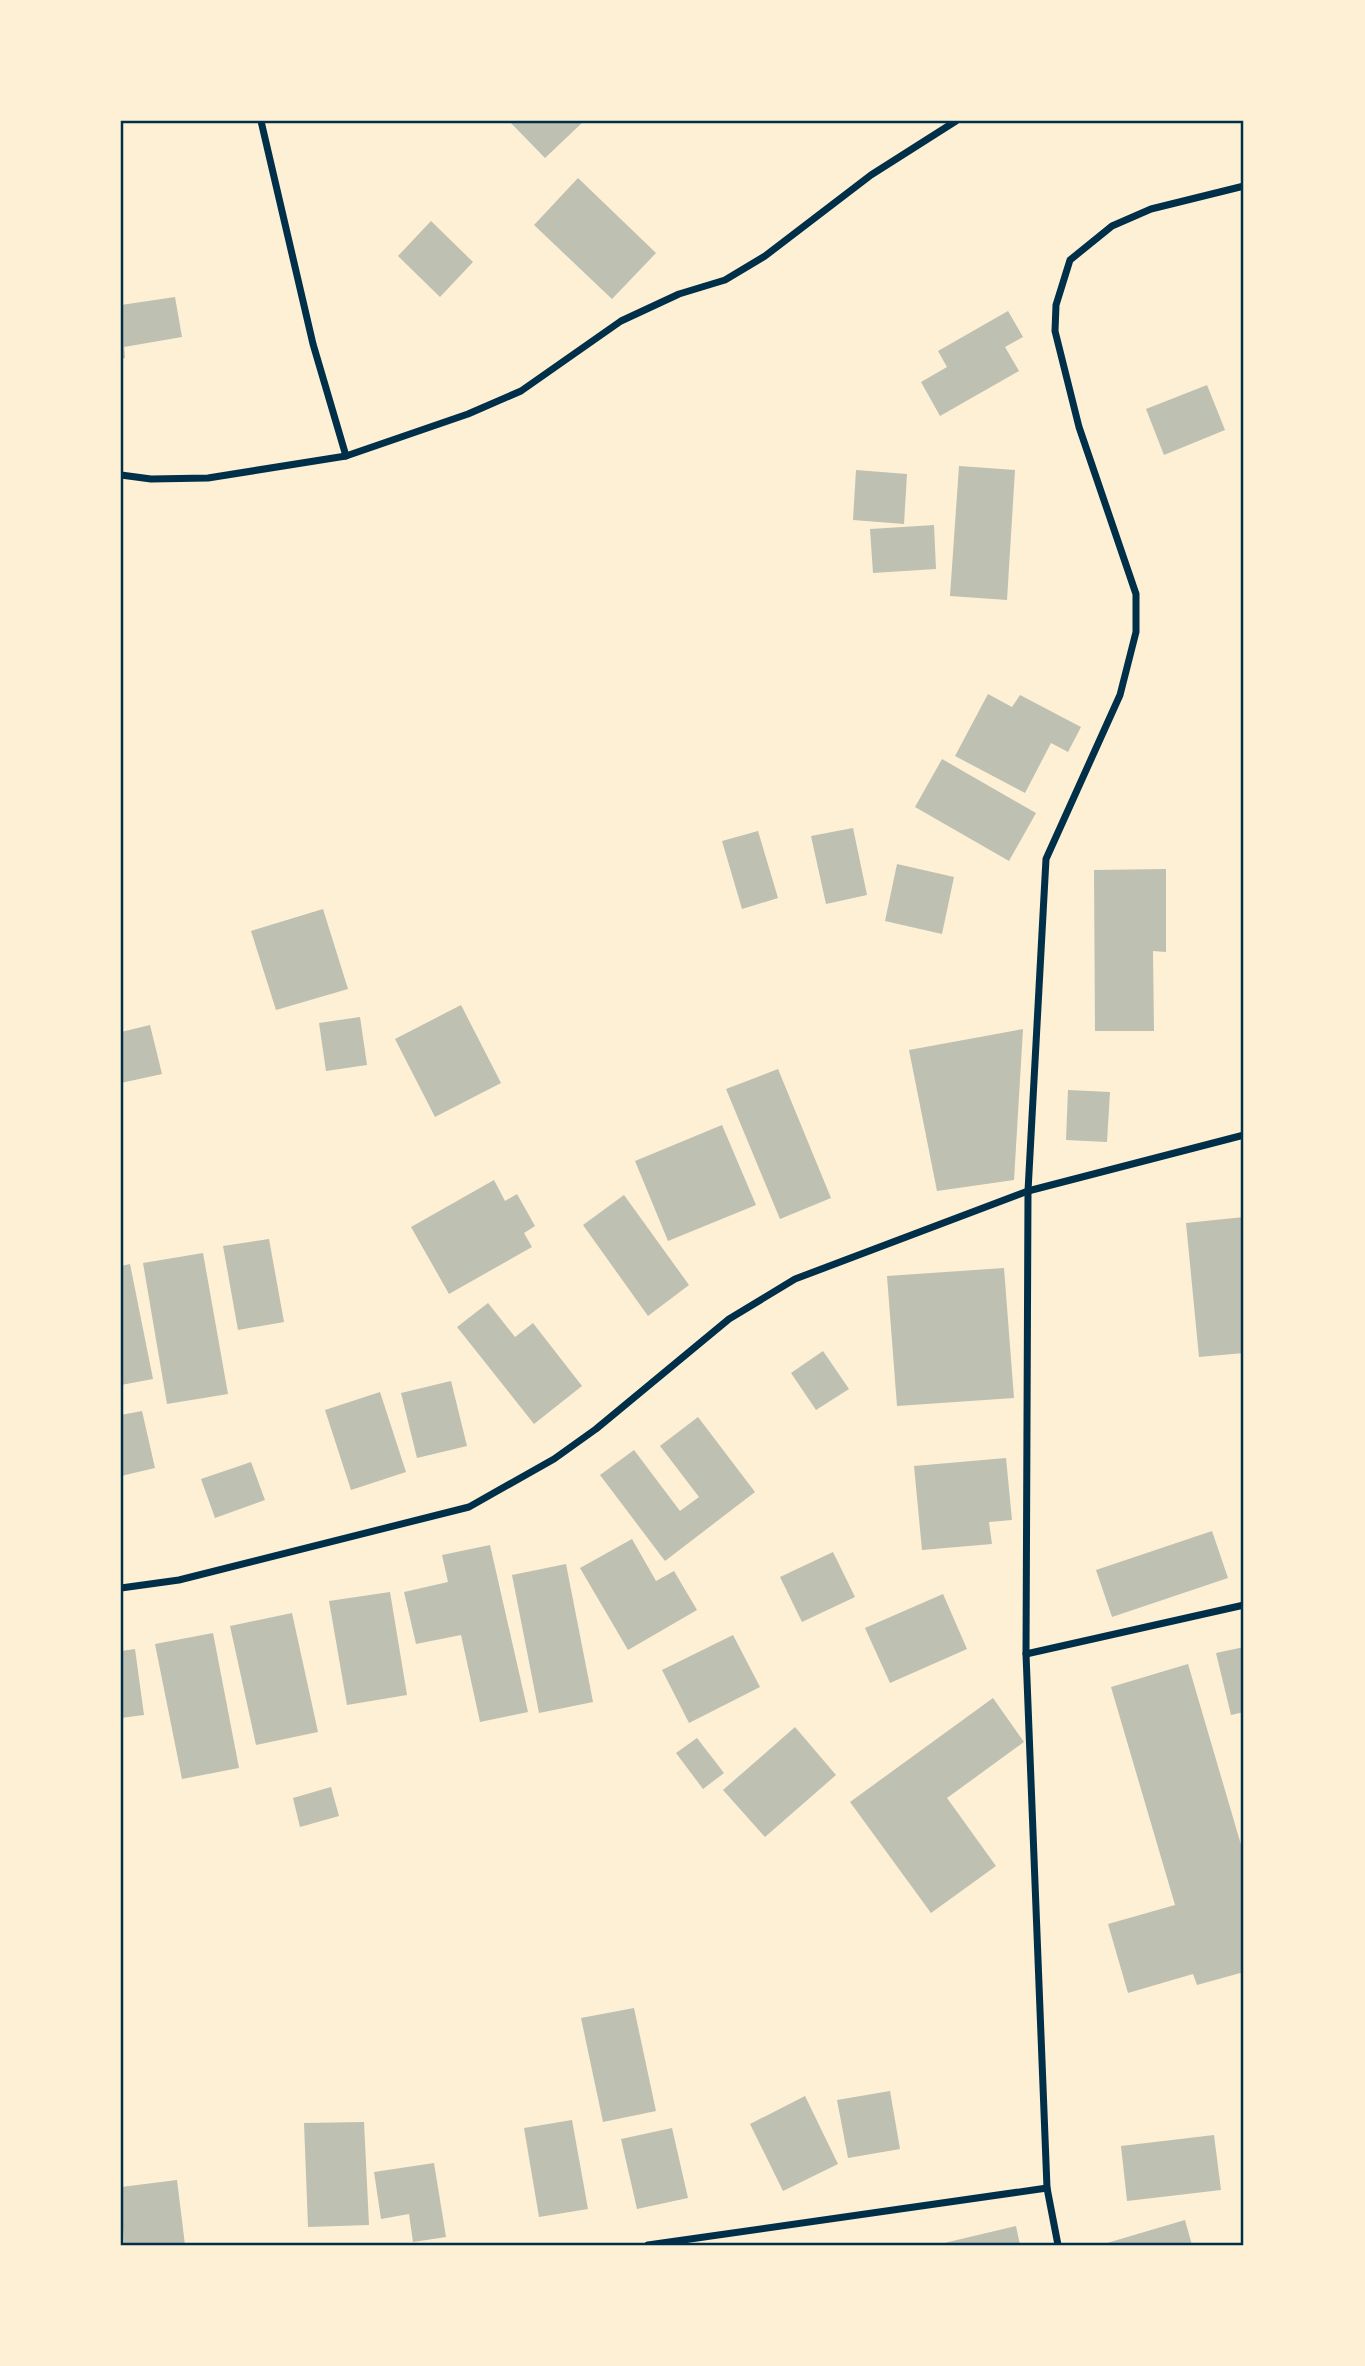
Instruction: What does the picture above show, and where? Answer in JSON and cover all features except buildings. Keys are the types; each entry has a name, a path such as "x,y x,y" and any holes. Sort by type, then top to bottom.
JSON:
{"street":[{"path":"261,121 313,344 346,456"},
{"path":"121,475 151,479 208,478 346,456 468,414 521,391 621,321 679,294 725,280 765,256 870,175 956,121"},
{"path":"1058,2245 1047,2188 1026,1654 1028,1191 1046,859 1120,695 1136,632 1136,594 1079,427 1055,331 1056,305 1070,260 1112,226 1151,209 1244,186"},
{"path":"121,1588 179,1580 469,1507 554,1459 596,1429 729,1319 795,1279 1028,1191 1244,1135"},
{"path":"1026,1654 1244,1605"},
{"path":"648,2245 1047,2188"}]}
